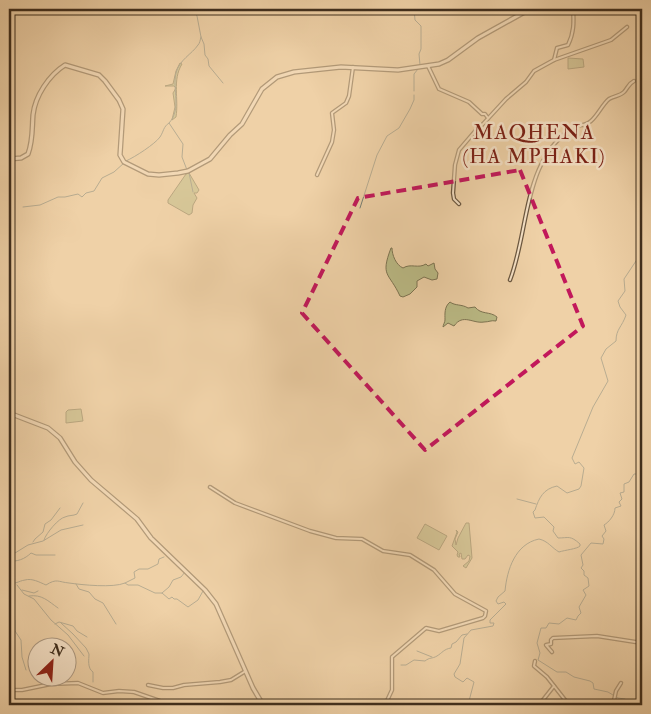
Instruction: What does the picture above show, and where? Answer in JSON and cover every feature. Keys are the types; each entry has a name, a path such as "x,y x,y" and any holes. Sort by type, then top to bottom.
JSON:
{"street":[{"path":"517,9 519,14"},
{"path":"9,159 21,158 28,154 33,131 33,114 37,101 46,83 54,73 65,65 99,75 105,80 123,106 120,154 122,160 148,174 159,175 185,172 210,159 242,124 262,89 277,77 305,70 353,67 398,70 428,66 448,60 478,38 530,9"},
{"path":"554,60 557,48 568,46 571,38 574,27 573,9"},
{"path":"460,204 454,199 453,194 456,158 464,144 488,118 526,82 534,71 554,60 611,40 627,26"},
{"path":"428,66 439,88 469,102 488,118"},
{"path":"317,175 332,142 334,130 332,113 344,106 349,96 353,67"},
{"path":"510,280 514,272 532,189 548,153 567,131 577,125 584,125 593,119 609,99 623,93 629,83 634,81"},
{"path":"9,413 48,428 60,438 72,458 91,480 138,519 152,538 205,590 216,604 263,705"},
{"path":"210,487 234,503 315,532 336,538 362,539 383,551 410,555 434,570 455,594 486,611 486,616 483,618 462,625 439,630 426,628 394,653 392,660 392,690 385,705"},
{"path":"552,652 546,645 551,644 553,638 597,636 629,639 642,643"},
{"path":"535,661 534,666 547,677 569,705"},
{"path":"148,686 173,688 184,685 220,682 231,680 246,671"},
{"path":"9,690 22,690 51,684 78,683 103,692 119,690 134,692 168,703 183,705"},
{"path":"613,705 620,683"},
{"path":"539,705 554,686"}],"highlighted area":[{"path":"520,170 583,326 425,450 302,313 358,198"}],"green space":[{"path":"568,58 583,59 584,67 568,69"},
{"path":"180,63 182,64 176,83 177,110 176,117 172,120 175,107 173,93 176,88 174,86 165,86 173,84"},
{"path":"189,173 199,190 197,193 194,193 197,198 193,205 192,213 189,215 168,203 168,200 186,174"},
{"path":"391,248 396,262 403,268 426,264 428,266 434,263 438,273 437,279 432,280 424,277 417,281 417,287 410,294 403,297 400,296 386,270"},
{"path":"450,302 468,308 475,307 480,311 497,317 496,321 461,320 454,326 448,323 443,327 446,308"},
{"path":"81,409 83,421 66,423 66,412 68,410"},
{"path":"466,523 469,523 472,558 466,568 463,566 469,561 470,556 468,555 465,559 462,559 461,553 459,554 460,557 458,557 458,552 452,546 456,530 458,532 455,539 456,545"},
{"path":"425,524 447,536 439,550 417,538"}],"waterway":[{"path":"193,9 197,16 209,66 223,83"},
{"path":"414,9 415,20 421,26 420,65"},
{"path":"187,170 182,157 183,144 169,123 175,112 176,105 176,73 183,61 199,44 201,37"},
{"path":"414,91 414,74 418,69"},
{"path":"360,208 377,155 387,136 399,128 410,109 414,95"},
{"path":"126,161 154,143 169,123"},
{"path":"23,207 40,205 58,197 78,194 82,197 86,193 94,191 102,178 114,172 124,163"},
{"path":"189,173 193,192"},
{"path":"477,705 469,701 474,682 467,678 463,682 455,677 454,674 460,664 464,638 471,630 493,626 494,623 490,623 490,620 506,604 504,602 498,604 496,601 505,591 510,567 518,552 524,546 539,539 545,541 559,552 580,546 572,538 558,538 553,531 554,527 544,517 535,518 533,512 540,498 548,489 557,486 567,493 579,489 581,486 584,468 579,462 575,464 572,458 593,407 608,381 601,358 606,349 616,341 618,331 626,315 618,301 625,291 624,279 642,252"},
{"path":"633,705 625,699 618,698 608,692 594,689 593,683 590,681 574,677 566,672 557,672 538,660 540,653 537,643 541,628 546,628 549,623 559,624 567,618 576,620 581,613 579,607 586,595 583,590 589,586 588,578 584,575 584,571 581,568 583,565 581,555 591,543 603,544 604,539 602,536 606,531 604,525 611,518 615,508 621,506 619,502 622,499 620,493 624,492 624,484 629,482 634,474 642,472"},
{"path":"517,499 536,504"},
{"path":"44,540 56,523 66,516 77,514 83,503"},
{"path":"33,542 43,532 45,524 51,520 60,508"},
{"path":"9,550 15,553 28,545 43,541 61,530 83,525"},
{"path":"9,561 21,560 31,553 36,555 55,555"},
{"path":"125,583 135,578 134,572 139,569 148,569 158,564 159,559 164,557"},
{"path":"162,593 173,580 181,577 185,572"},
{"path":"9,582 15,583 30,580 46,585 58,581 106,586 125,583 128,585 138,585 155,593 162,593 169,599 172,597 177,599 188,607 198,600 203,591"},
{"path":"76,584 79,589 89,592 95,599 103,603 116,624"},
{"path":"17,585 24,594 34,599 51,620 68,635 84,656"},
{"path":"22,590 34,593 38,591"},
{"path":"29,596 41,597 58,608"},
{"path":"9,614 15,620 15,631 21,640 22,657 26,670"},
{"path":"55,624 59,622 73,626 87,637"},
{"path":"61,623 86,648 89,654 89,666 93,672 93,682"},
{"path":"401,665 406,665 414,660 425,661 435,657 451,648 452,644 462,635 467,634"},
{"path":"417,651 432,657"},
{"path":"440,705 447,702 456,705"}],"district":[{"name":"MAQHENA (HA MPHAKI)","path":"534,144"}]}
